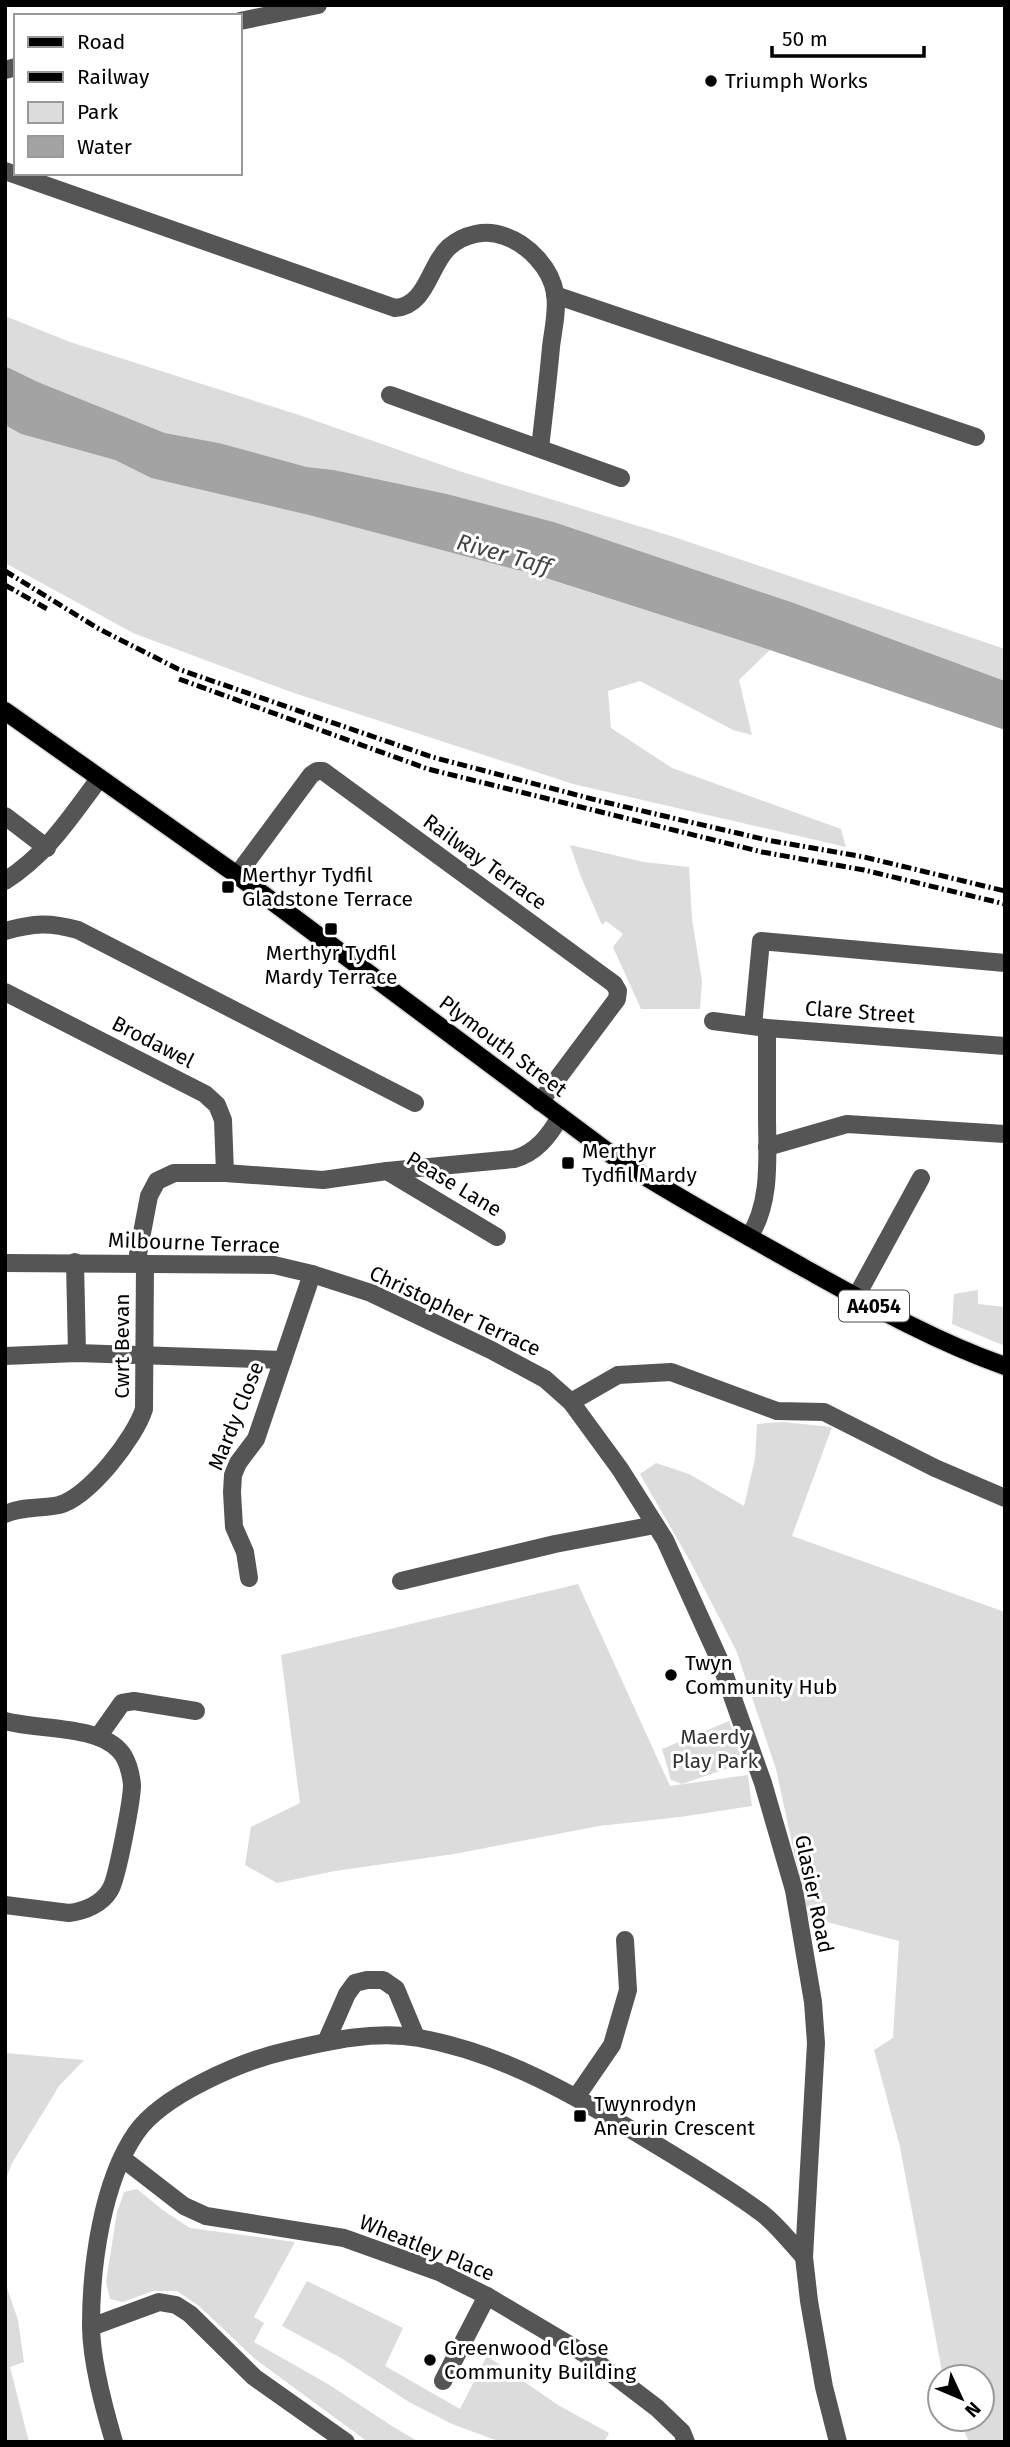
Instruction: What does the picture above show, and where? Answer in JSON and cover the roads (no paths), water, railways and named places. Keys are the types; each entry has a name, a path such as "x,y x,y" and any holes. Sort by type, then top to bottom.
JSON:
{"main road":[{"name":"Plymouth Street","path":"5,711 237,875 620,1161 856,1297 927,1333 1005,1366"}],"street":[{"path":"242,21 318,5"},
{"path":"16,175 396,308 404,307 418,297 437,261 450,246 479,233 494,232 524,247 539,260 551,279 555,295 555,317 540,448"},
{"path":"555,295 976,437"},
{"path":"390,395 621,478"},
{"name":"Railway Terrace","path":"237,875 311,775 323,771 614,984 618,991 617,999 540,1102"},
{"path":"5,881 28,866 47,848 99,779"},
{"path":"5,816 47,848"},
{"path":"5,931 54,923 78,930 415,1104"},
{"path":"749,1237 757,1224 763,1204 767,1147 760,1027 761,941 1005,963"},
{"name":"Brodawel","path":"5,992 205,1094 217,1105 223,1120 225,1173"},
{"name":"Clare Street","path":"713,1021 1005,1046"},
{"path":"225,1173 323,1180 514,1159 536,1150 560,1116"},
{"path":"767,1147 846,1124 1005,1134"},
{"name":"Pease Lane","path":"387,1171 497,1237"},
{"name":"Cwrt Bevan","path":"5,1514 14,1510 59,1505 81,1494 120,1452 140,1423 144,1409 145,1355 143,1264 138,1254 149,1196 157,1181 174,1172 225,1173"},
{"path":"856,1297 920,1178"},
{"path":"75,1262 77,1353"},
{"name":"Milbourne Terrace","path":"5,1263 274,1265 312,1274"},
{"name":"Mardy Close","path":"248,1578 245,1552 234,1527 233,1475 238,1463 256,1439 312,1274"},
{"name":"Christopher Terrace","path":"312,1274 371,1293 491,1350 545,1379 571,1402"},
{"path":"5,1356 77,1353 283,1360"},
{"path":"571,1402 618,1375 671,1372 777,1411 824,1412 934,1468 1005,1498"},
{"name":"Glasier Road","path":"571,1402 620,1469 665,1540 719,1659 763,1783 794,1890 813,2002 816,2043 804,2257 824,2387 838,2442"},
{"path":"401,1581 555,1544 655,1525"},
{"path":"98,1737 122,1703 134,1702 196,1711"},
{"path":"5,1721 98,1737 120,1750 127,1763 132,1787 115,1880 104,1899 80,1912 69,1913 5,1905"},
{"path":"577,2096 612,2045 628,1990 625,1940"},
{"path":"326,2042 347,1994 355,1983 368,1980 383,1980 396,1989 416,2037"},
{"path":"114,2442 102,2400 91,2327 97,2245 107,2200 122,2158 137,2131 166,2104 230,2068 276,2053 370,2036 416,2037 455,2046 502,2062 577,2096 699,2170 765,2216 804,2257"},
{"name":"Wheatley Place","path":"122,2158 184,2206 206,2216 344,2238 439,2272 487,2296 590,2357 657,2408 682,2432 686,2442"},
{"path":"443,2381 487,2296"},
{"path":"91,2327 159,2302 176,2305 190,2314 254,2377 346,2442"}],"water":[{"name":"River Taff","path":"5,366 165,433 219,443 307,467 334,470 447,494 554,522 794,603 1005,681 1005,730 770,650 533,574 309,515 151,478 115,460 21,434 5,425"}],"railway":[{"path":"5,571 99,629 178,669 432,757 600,801 767,840 864,857 1005,891"},
{"path":"5,585 49,610"},
{"path":"179,679 428,769 762,852 864,870 1005,904"}],"place":[{"name":"Triumph Works","path":"711,81"},
{"name":"Merthyr Tydfil Gladstone Terrace","path":"228,887"},
{"name":"Merthyr Tydfil Mardy Terrace","path":"331,929"},
{"name":"Merthyr Tydfil Mardy","path":"568,1163"},
{"name":"Twyn Community Hub","path":"671,1675"},
{"name":"Twynrodyn Aneurin Crescent","path":"580,2116"},
{"name":"Greenwood Close Community Building","path":"430,2360"}],"park label":[{"name":"Maerdy Play Park","path":"715,1749"}]}
